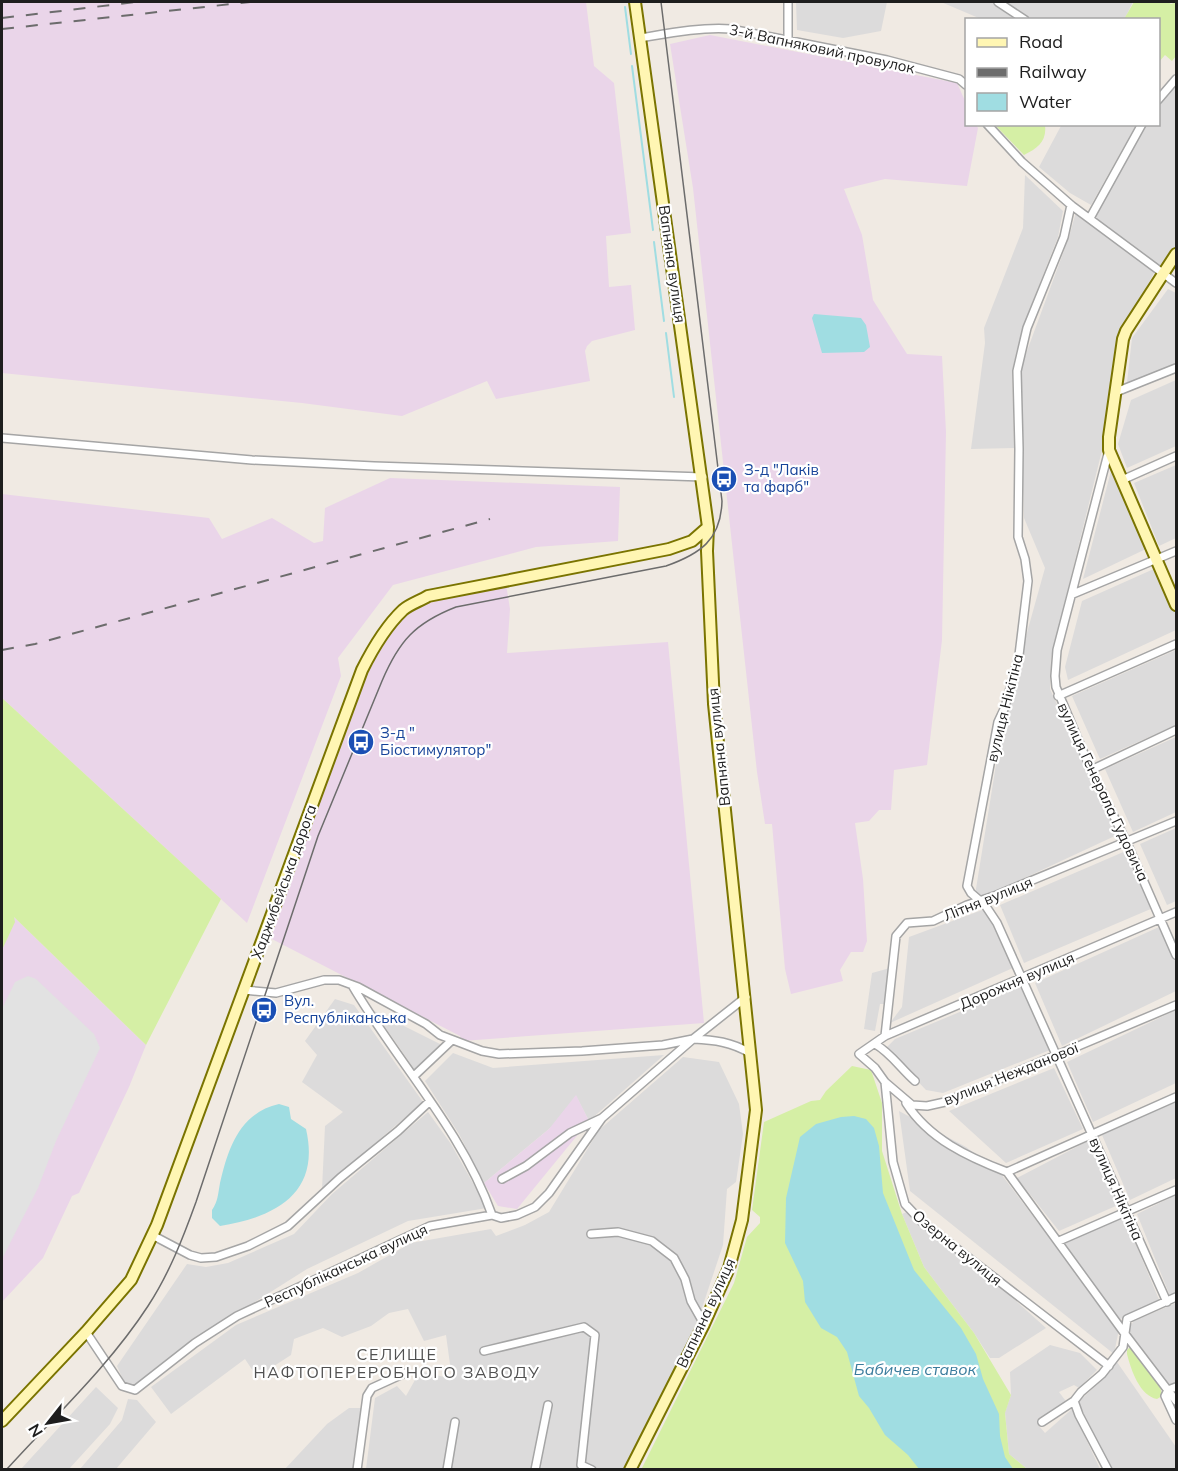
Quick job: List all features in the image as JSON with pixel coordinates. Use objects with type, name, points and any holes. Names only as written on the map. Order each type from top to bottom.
[{"type":"street","name":"Вапняна вулиця","points":[[630,1470],[704,1324],[729,1268],[742,1220],[756,1110],[714,704],[708,527],[703,477],[635,2]]},
{"type":"street","points":[[788,2],[788,41]]},
{"type":"street","points":[[998,2],[1021,18]]},
{"type":"street","name":"3-й Вапняковий провулок","points":[[640,38],[715,28],[731,29],[887,60],[959,79],[965,84]]},
{"type":"street","points":[[1160,98],[1176,79]]},
{"type":"street","points":[[989,126],[1022,162],[1071,205],[1176,283]]},
{"type":"street","points":[[1090,218],[1141,126]]},
{"type":"street","name":"вулиця Нікітіна","points":[[1071,205],[1064,237],[1028,328],[1017,371],[1018,537],[1025,559],[1028,580],[1019,655],[1005,707],[998,722],[968,890],[997,923],[1167,1302]]},
{"type":"street","points":[[1176,254],[1123,339],[1108,437],[1109,450],[1176,605]]},
{"type":"street","points":[[1116,392],[1176,368]]},
{"type":"street","points":[[2,438],[252,460],[703,477]]},
{"type":"street","name":"вулиця Генерала Гудовича","points":[[1109,450],[1055,662],[1055,676],[1058,696],[1127,843],[1176,955]]},
{"type":"street","points":[[1122,480],[1176,456]]},
{"type":"street","name":"Хаджибейська дорога","points":[[2,1421],[86,1332],[131,1280],[153,1235],[362,670],[374,645],[404,609],[428,596],[669,549],[692,541],[708,527]]},
{"type":"street","points":[[1073,594],[1176,551]]},
{"type":"street","points":[[1058,696],[1176,644]]},
{"type":"street","points":[[1091,770],[1176,730]]},
{"type":"street","name":"Літня вулиця","points":[[885,1036],[896,936],[907,923],[933,921],[967,905],[1127,843],[1176,821]]},
{"type":"street","name":"Дорожня вулиця","points":[[860,1054],[885,1036],[1176,912]]},
{"type":"street","points":[[244,990],[276,993],[332,979],[352,985],[452,1040],[482,1051],[499,1054],[663,1045],[693,1039],[717,1040],[736,1045],[750,1053]]},
{"type":"street","points":[[352,985],[430,1101],[472,1170],[492,1215]]},
{"type":"street","name":"Республіканська вулиця","points":[[86,1332],[122,1386],[135,1390],[195,1343],[237,1316],[430,1226],[492,1215],[501,1218],[517,1215],[535,1207],[549,1193],[602,1118],[693,1039],[746,997]]},
{"type":"street","name":"вулиця Нежданової","points":[[860,1054],[875,1068],[885,1082],[912,1105],[927,1106],[945,1102],[1056,1057],[1176,1005]]},
{"type":"street","points":[[414,1076],[452,1040]]},
{"type":"street","points":[[875,1044],[885,1050],[915,1081]]},
{"type":"street","name":"Озерна вулиця","points":[[885,1082],[892,1162],[905,1204],[921,1221],[1109,1366]]},
{"type":"street","points":[[1007,1172],[1176,1097]]},
{"type":"street","points":[[903,1098],[921,1123],[943,1142],[977,1161],[1007,1172],[1176,1401]]},
{"type":"street","points":[[153,1235],[190,1255],[201,1258],[216,1257],[248,1246],[288,1226],[430,1101]]},
{"type":"street","points":[[502,1179],[526,1166],[570,1133],[602,1118]]},
{"type":"street","points":[[1059,1241],[1176,1190]]},
{"type":"street","points":[[591,1234],[618,1233],[652,1241],[669,1253],[685,1279],[691,1301],[704,1324]]},
{"type":"street","points":[[1042,1422],[1074,1401],[1109,1366],[1123,1347],[1127,1319],[1176,1298]]},
{"type":"street","points":[[484,1351],[584,1326],[594,1335],[581,1465],[592,1470]]},
{"type":"street","points":[[357,1470],[367,1396],[372,1388],[405,1373]]},
{"type":"street","points":[[1168,1390],[1176,1387]]},
{"type":"street","points":[[1168,1390],[1166,1400],[1176,1420]]},
{"type":"street","points":[[1074,1401],[1108,1470]]},
{"type":"street","points":[[535,1470],[548,1405]]},
{"type":"street","points":[[447,1470],[455,1422]]},
{"type":"shaded area","points":[[2,2],[586,2],[594,66],[614,83],[631,233],[606,236],[609,287],[631,285],[635,330],[592,341],[587,346],[585,351],[590,381],[496,399],[487,381],[402,416],[302,403],[2,373]]},
{"type":"shaded area","points":[[796,2],[887,2],[881,31],[843,38],[797,30]]},
{"type":"shaded area","points":[[941,2],[997,2],[1021,18],[979,18]]},
{"type":"shaded area","points":[[999,2],[1133,2],[1125,18],[1023,18]]},
{"type":"shaded area","points":[[710,35],[957,83],[965,101],[965,126],[978,128],[967,186],[885,179],[844,189],[862,235],[873,300],[907,354],[942,356],[946,432],[942,640],[927,765],[894,770],[891,810],[879,810],[869,821],[855,823],[863,879],[867,941],[863,952],[851,952],[840,970],[843,981],[791,994],[785,969],[772,824],[765,824],[757,772],[693,188],[670,44]]},
{"type":"shaded area","points":[[1176,81],[1176,248],[1161,270],[1092,218],[1142,126],[1160,126],[1160,101]]},
{"type":"shaded area","points":[[1061,126],[1135,126],[1091,205],[1070,193],[1039,167]]},
{"type":"shaded area","points":[[1025,175],[1063,211],[1058,237],[1023,326],[1012,371],[1014,448],[971,449],[985,343],[984,328],[1023,228]]},
{"type":"shaded area","points":[[1076,212],[1155,271],[1119,339],[1105,438],[1051,658],[1050,689],[1117,835],[986,896],[975,895],[1004,715],[1045,568],[1024,518],[1020,370]]},
{"type":"shaded area","points":[[1168,289],[1176,293],[1176,370],[1126,391],[1132,338]]},
{"type":"shaded area","points":[[1176,380],[1176,446],[1127,468],[1118,444],[1131,400]]},
{"type":"shaded area","points":[[1176,465],[1176,538],[1159,546],[1134,483]]},
{"type":"shaded area","points":[[1112,467],[1148,548],[1083,579]]},
{"type":"shaded area","points":[[390,478],[620,487],[618,541],[536,547],[393,585],[338,658],[341,676],[247,923],[2,698],[2,494],[209,518],[222,539],[272,518],[314,543],[323,541],[325,508]]},
{"type":"shaded area","points":[[1156,568],[1176,614],[1176,630],[1068,680],[1065,667],[1082,601]]},
{"type":"shaded area","points":[[506,584],[510,609],[507,653],[668,642],[704,1023],[462,1041],[460,1036],[266,936],[376,646],[410,611],[431,601]]},
{"type":"shaded area","points":[[1176,650],[1176,725],[1100,759],[1072,696]]},
{"type":"shaded area","points":[[1176,737],[1176,812],[1133,832],[1105,769]]},
{"type":"shaded area","points":[[1176,828],[1176,901],[1167,905],[1140,844]]},
{"type":"shaded area","points":[[1128,850],[1153,908],[1024,963],[1000,905]]},
{"type":"shaded area","points":[[985,909],[1015,967],[890,1023],[902,1007],[909,937]]},
{"type":"shaded area","points":[[13,916],[146,1045],[129,1087],[79,1193],[72,1196],[43,1258],[2,1302],[2,941]]},
{"type":"shaded area","points":[[1159,927],[1176,963],[1176,991],[1062,1046],[1035,983]]},
{"type":"shaded area","points":[[890,968],[886,1004],[880,1004],[875,1031],[864,1029],[872,973]]},
{"type":"shaded area","points":[[28,976],[36,979],[94,1034],[100,1048],[56,1141],[38,1188],[2,1259],[2,1009],[15,982]]},
{"type":"shaded area","points":[[1022,986],[1050,1050],[943,1093],[926,1090],[886,1048],[895,1039]]},
{"type":"shaded area","points":[[335,999],[354,1005],[423,1102],[322,1189],[325,1126],[343,1112],[302,1082],[317,1055],[305,1041]]},
{"type":"shaded area","points":[[1176,1010],[1176,1083],[1093,1122],[1067,1062]]},
{"type":"shaded area","points":[[374,1011],[446,1047],[417,1073]]},
{"type":"shaded area","points":[[453,1053],[493,1068],[664,1055],[589,1121],[576,1096],[555,1124],[484,1183],[459,1134],[425,1081]]},
{"type":"shaded area","points":[[683,1057],[719,1062],[739,1104],[743,1134],[736,1182],[727,1189],[723,1245],[697,1323],[624,1469],[366,1469],[375,1398],[397,1386],[406,1396],[420,1371],[452,1379],[446,1335],[424,1341],[408,1309],[389,1313],[371,1326],[342,1337],[323,1328],[294,1339],[291,1355],[257,1377],[245,1359],[171,1414],[151,1387],[236,1325],[358,1273],[411,1243],[491,1229],[496,1236],[525,1225],[549,1212],[599,1130]]},
{"type":"shaded area","points":[[1054,1068],[1083,1129],[1006,1163],[949,1111]]},
{"type":"shaded area","points":[[576,1095],[589,1121],[517,1209],[498,1206],[484,1183],[549,1129]]},
{"type":"shaded area","points":[[1176,1101],[1176,1178],[1130,1200],[1102,1135]]},
{"type":"shaded area","points":[[899,1111],[966,1147],[1001,1174],[1119,1329],[1114,1354],[910,1191]]},
{"type":"shaded area","points":[[428,1112],[451,1144],[487,1208],[408,1221],[307,1269],[193,1341],[135,1387],[124,1382],[117,1366],[187,1264],[206,1267],[228,1263],[294,1234],[332,1194]]},
{"type":"shaded area","points":[[1088,1141],[1118,1205],[1059,1231],[1017,1178]]},
{"type":"shaded area","points":[[1176,1195],[1176,1294],[1170,1296],[1137,1214]]},
{"type":"shaded area","points":[[914,1209],[1046,1328],[999,1358],[990,1358],[924,1267],[902,1214]]},
{"type":"shaded area","points":[[1124,1216],[1160,1302],[1118,1320],[1064,1242]]},
{"type":"shaded area","points":[[1176,1303],[1176,1382],[1168,1385],[1127,1330],[1134,1321]]},
{"type":"shaded area","points":[[1050,1345],[1080,1353],[1097,1370],[1079,1388],[1074,1385],[1059,1392],[1068,1404],[1039,1426],[1045,1433],[1072,1409],[1100,1469],[1027,1469],[1009,1454],[1005,1412],[1011,1395],[1010,1372]]},
{"type":"shaded area","points":[[1117,1362],[1176,1447],[1176,1469],[1111,1469],[1078,1402]]},
{"type":"shaded area","points":[[96,1387],[118,1408],[110,1424],[69,1469],[21,1469]]},
{"type":"shaded area","points":[[128,1399],[137,1400],[156,1422],[116,1469],[80,1469],[122,1420]]},
{"type":"shaded area","points":[[349,1408],[363,1408],[355,1469],[284,1470],[327,1424]]},
{"type":"green space","points":[[1134,2],[1168,2],[1171,4],[1176,2],[1176,56],[1172,61],[1165,55],[1160,61],[1160,18],[1125,18]]},
{"type":"green space","points":[[996,126],[1045,126],[1043,140],[1024,155]]},
{"type":"green space","points":[[2,698],[221,899],[146,1045],[14,917],[15,922],[2,950]]},
{"type":"green space","points":[[852,1066],[871,1070],[882,1103],[882,1151],[902,1214],[924,1267],[974,1333],[1011,1395],[1005,1413],[1009,1454],[1027,1469],[641,1470],[734,1283],[747,1237],[760,1223],[760,1217],[752,1210],[764,1122],[811,1101],[820,1100]]},
{"type":"green space","points":[[1130,1347],[1145,1363],[1159,1384],[1162,1396],[1157,1399],[1146,1393],[1137,1381],[1127,1354]]},
{"type":"water","points":[[814,314],[861,318],[866,325],[870,347],[864,352],[822,353],[812,318]]},
{"type":"water","points":[[279,1104],[289,1107],[291,1119],[306,1129],[309,1151],[307,1170],[300,1186],[289,1198],[259,1216],[220,1226],[212,1218],[212,1210],[217,1200],[223,1170],[237,1134],[254,1115]]},
{"type":"water","name":"Бабичев ставок","points":[[854,1116],[866,1119],[874,1128],[879,1146],[883,1193],[914,1270],[961,1328],[976,1354],[983,1379],[999,1414],[1000,1436],[1005,1457],[1013,1469],[919,1469],[908,1455],[885,1435],[859,1396],[847,1352],[837,1337],[821,1328],[805,1302],[803,1281],[785,1243],[786,1198],[800,1137],[816,1124]]},
{"type":"waterway","points":[[625,7],[631,54]]},
{"type":"waterway","points":[[632,66],[653,230]]},
{"type":"waterway","points":[[654,242],[664,321]]},
{"type":"waterway","points":[[666,333],[674,397]]},
{"type":"tram line","points":[[6,1470],[116,1349],[156,1294],[169,1269],[196,1202],[318,836],[388,667],[402,644],[419,627],[456,607],[666,566],[689,556],[706,544],[718,526],[722,501],[661,2]]},
{"type":"railway","points":[[2,18],[136,2]]},
{"type":"railway","points":[[2,29],[250,2]]},
{"type":"railway","points":[[2,650],[35,644],[490,519]]},
{"type":"place","name":"З-д \"Лаків та фарб\"","points":[[724,479]]},
{"type":"place","name":"З-д \" Біостимулятор\"","points":[[361,742]]},
{"type":"place","name":"Вул. Республіканська","points":[[264,1010]]},
{"type":"district","name":"СЕЛИЩЕ НАФТОПЕРЕРОБНОГО ЗАВОДУ","points":[[397,1363]]}]
